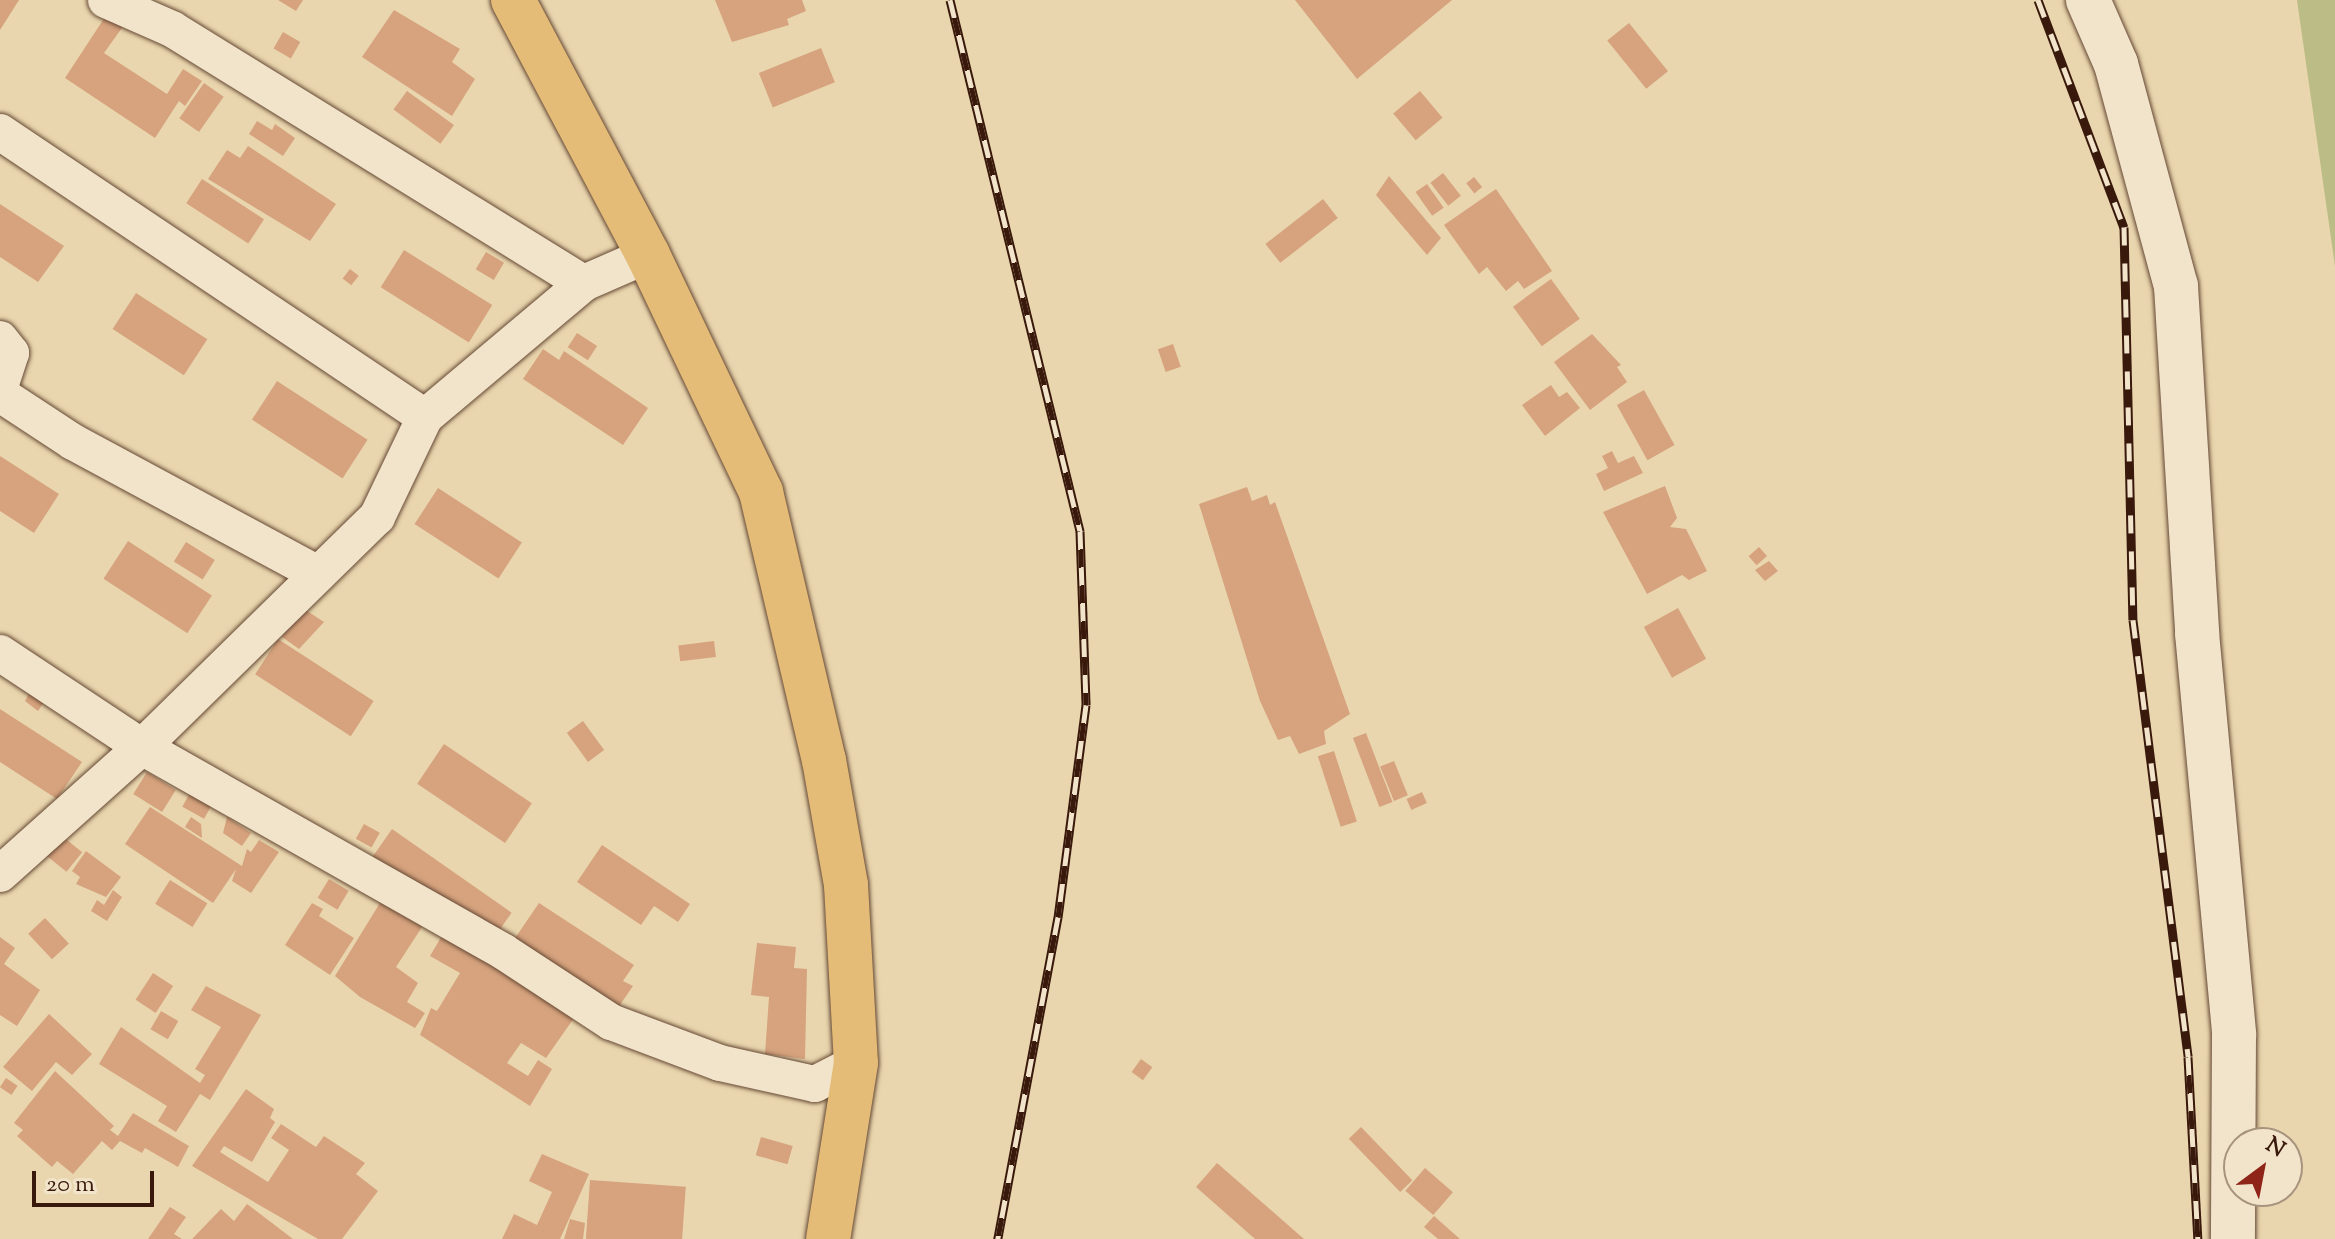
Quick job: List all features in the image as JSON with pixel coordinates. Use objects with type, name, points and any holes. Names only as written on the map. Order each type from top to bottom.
[{"type":"main road","points":[[513,0],[648,255],[761,492],[824,760],[846,885],[856,1063],[828,1239]]},
{"type":"street","points":[[106,0],[172,29],[584,283]]},
{"type":"street","points":[[2088,0],[2116,64],[2176,286],[2197,633],[2234,1035],[2233,1239]]},
{"type":"street","points":[[0,132],[425,417]]},
{"type":"street","points":[[0,874],[142,747],[377,517],[425,417],[584,283],[648,255]]},
{"type":"street","points":[[0,339],[11,353],[0,387]]},
{"type":"street","points":[[0,394],[73,442],[318,574]]},
{"type":"street","points":[[0,653],[142,747],[504,952],[611,1022],[720,1063],[815,1084],[856,1063]]},
{"type":"green space","points":[[2297,0],[2335,0],[2335,266]]},
{"type":"building","points":[[0,0],[19,0],[0,30]]},
{"type":"building","points":[[278,0],[303,0],[296,11]]},
{"type":"building","points":[[715,0],[802,0],[806,11],[787,19],[789,25],[732,42]]},
{"type":"building","points":[[1295,0],[1452,0],[1357,79]]},
{"type":"building","points":[[394,10],[460,49],[452,62],[475,79],[452,116],[362,57]]},
{"type":"building","points":[[107,14],[124,25],[104,53],[167,94],[183,69],[202,81],[185,106],[179,101],[155,138],[65,78]]},
{"type":"building","points":[[1629,23],[1668,71],[1646,89],[1607,41]]},
{"type":"building","points":[[283,32],[300,42],[291,58],[274,48]]},
{"type":"building","points":[[821,48],[835,82],[773,107],[759,73]]},
{"type":"building","points":[[204,83],[224,97],[199,132],[179,118]]},
{"type":"building","points":[[407,91],[454,125],[440,144],[393,110]]},
{"type":"building","points":[[1420,91],[1442,118],[1416,140],[1393,113]]},
{"type":"building","points":[[257,121],[272,130],[275,124],[295,138],[283,156],[249,134]]},
{"type":"building","points":[[248,146],[336,204],[310,241],[208,179],[227,150],[240,158]]},
{"type":"building","points":[[1443,173],[1461,196],[1448,206],[1430,183]]},
{"type":"building","points":[[1389,176],[1441,238],[1427,255],[1376,195]]},
{"type":"building","points":[[1474,177],[1482,187],[1474,193],[1466,183]]},
{"type":"building","points":[[202,179],[264,219],[248,244],[186,203]]},
{"type":"building","points":[[1427,184],[1444,208],[1432,216],[1416,192]]},
{"type":"building","points":[[1496,189],[1552,271],[1524,289],[1518,281],[1506,291],[1487,267],[1479,274],[1444,225]]},
{"type":"building","points":[[1323,199],[1338,218],[1280,263],[1265,244]]},
{"type":"building","points":[[0,204],[64,246],[38,282],[0,257]]},
{"type":"building","points":[[404,250],[492,305],[469,342],[381,287]]},
{"type":"building","points":[[486,252],[504,263],[494,280],[476,269]]},
{"type":"building","points":[[350,269],[359,276],[351,285],[343,278]]},
{"type":"building","points":[[1551,279],[1580,319],[1542,346],[1513,307]]},
{"type":"building","points":[[136,293],[207,339],[184,375],[113,329]]},
{"type":"building","points":[[577,333],[597,346],[588,360],[568,347]]},
{"type":"building","points":[[1592,334],[1621,365],[1617,367],[1627,382],[1590,410],[1554,362]]},
{"type":"building","points":[[1173,344],[1181,367],[1166,372],[1158,349]]},
{"type":"building","points":[[543,349],[559,360],[564,351],[648,408],[623,445],[523,379]]},
{"type":"building","points":[[277,381],[368,440],[343,478],[252,420]]},
{"type":"building","points":[[1551,385],[1559,397],[1567,392],[1580,408],[1545,436],[1522,405]]},
{"type":"building","points":[[1644,390],[1675,445],[1647,460],[1617,405]]},
{"type":"building","points":[[1612,451],[1618,463],[1634,456],[1643,473],[1604,491],[1596,474],[1608,468],[1602,456]]},
{"type":"building","points":[[0,456],[59,494],[34,533],[0,511]]},
{"type":"building","points":[[1665,486],[1677,518],[1670,527],[1686,529],[1707,571],[1689,580],[1682,575],[1647,594],[1603,512]]},
{"type":"building","points":[[1247,487],[1252,501],[1267,495],[1270,505],[1275,502],[1350,714],[1324,731],[1326,744],[1299,754],[1290,736],[1278,740],[1260,701],[1199,504]]},
{"type":"building","points":[[438,488],[522,542],[498,579],[415,524]]},
{"type":"building","points":[[128,541],[212,595],[187,633],[103,579]]},
{"type":"building","points":[[186,542],[215,560],[203,580],[174,562]]},
{"type":"building","points":[[1759,547],[1767,556],[1757,565],[1749,556]]},
{"type":"building","points":[[1769,561],[1778,571],[1765,581],[1755,570]]},
{"type":"building","points":[[301,607],[324,622],[299,649],[282,637]]},
{"type":"building","points":[[1678,608],[1706,659],[1672,678],[1644,627]]},
{"type":"building","points":[[278,639],[374,701],[351,736],[255,674]]},
{"type":"building","points":[[714,641],[716,657],[680,661],[678,645]]},
{"type":"building","points":[[29,693],[44,702],[38,711],[25,701]]},
{"type":"building","points":[[0,709],[82,762],[57,799],[0,762]]},
{"type":"building","points":[[583,721],[604,750],[588,762],[567,733]]},
{"type":"building","points":[[1366,733],[1393,802],[1379,807],[1353,738]]},
{"type":"building","points":[[444,744],[532,803],[505,843],[417,784]]},
{"type":"building","points":[[1334,751],[1357,821],[1341,827],[1318,756]]},
{"type":"building","points":[[1394,761],[1408,795],[1394,801],[1380,767]]},
{"type":"building","points":[[147,772],[176,790],[162,812],[133,794]]},
{"type":"building","points":[[191,791],[213,803],[204,819],[182,807]]},
{"type":"building","points":[[1422,792],[1427,803],[1411,810],[1406,799]]},
{"type":"building","points":[[150,807],[242,866],[247,849],[251,852],[259,840],[279,852],[251,893],[232,881],[236,869],[213,903],[125,844]]},
{"type":"building","points":[[191,817],[201,824],[202,838],[185,827]]},
{"type":"building","points":[[227,817],[251,833],[242,846],[223,833]]},
{"type":"building","points":[[364,824],[380,833],[372,848],[356,839]]},
{"type":"building","points":[[392,829],[512,913],[489,945],[370,861]]},
{"type":"building","points":[[62,836],[82,852],[66,872],[46,855]]},
{"type":"building","points":[[602,845],[690,904],[678,922],[654,906],[641,925],[577,882]]},
{"type":"building","points":[[86,851],[121,877],[106,897],[76,884],[80,877],[72,871]]},
{"type":"building","points":[[329,879],[349,891],[337,910],[318,898]]},
{"type":"building","points":[[170,880],[207,903],[192,927],[155,904]]},
{"type":"building","points":[[113,890],[122,897],[107,921],[91,911],[97,900],[104,905]]},
{"type":"building","points":[[383,898],[424,924],[396,967],[418,983],[407,1002],[425,1013],[415,1028],[360,997],[335,976]]},
{"type":"building","points":[[312,903],[323,909],[319,916],[354,938],[330,975],[285,945]]},
{"type":"building","points":[[539,903],[634,965],[623,981],[633,986],[611,1018],[507,950]]},
{"type":"building","points":[[45,918],[69,944],[52,959],[28,934]]},
{"type":"building","points":[[443,934],[574,1018],[546,1058],[521,1043],[507,1063],[528,1076],[538,1060],[552,1069],[530,1106],[420,1035],[431,1008],[437,1011],[460,973],[430,956]]},
{"type":"building","points":[[0,937],[15,948],[4,964],[40,990],[17,1026],[0,1015]]},
{"type":"building","points":[[757,943],[796,947],[794,968],[807,969],[805,1059],[765,1054],[769,997],[751,995]]},
{"type":"building","points":[[153,973],[173,986],[156,1013],[136,1000]]},
{"type":"building","points":[[206,986],[261,1015],[210,1100],[200,1094],[176,1132],[158,1121],[167,1106],[99,1064],[121,1027],[200,1083],[205,1075],[195,1069],[221,1027],[191,1010]]},
{"type":"building","points":[[161,1011],[178,1021],[168,1039],[151,1029]]},
{"type":"building","points":[[49,1014],[92,1054],[72,1075],[56,1062],[32,1091],[3,1067]]},
{"type":"building","points":[[1141,1059],[1152,1067],[1143,1080],[1132,1072]]},
{"type":"building","points":[[55,1071],[114,1126],[110,1130],[118,1136],[133,1113],[189,1146],[178,1167],[145,1148],[142,1153],[120,1141],[112,1150],[102,1141],[73,1174],[57,1161],[52,1167],[17,1136],[23,1130],[14,1123]]},
{"type":"building","points":[[6,1078],[18,1086],[11,1095],[0,1087]]},
{"type":"building","points":[[246,1089],[274,1109],[270,1118],[275,1122],[252,1162],[224,1146],[220,1152],[268,1182],[289,1150],[271,1138],[281,1124],[316,1147],[324,1136],[365,1163],[356,1174],[378,1191],[342,1239],[318,1239],[192,1166]]},
{"type":"building","points":[[1361,1127],[1412,1180],[1400,1192],[1349,1139]]},
{"type":"building","points":[[761,1137],[793,1146],[787,1164],[756,1155]]},
{"type":"building","points":[[542,1154],[589,1174],[560,1239],[502,1239],[514,1214],[537,1225],[552,1192],[529,1181]]},
{"type":"building","points":[[1217,1163],[1304,1239],[1255,1239],[1196,1187]]},
{"type":"building","points":[[1425,1168],[1453,1192],[1433,1215],[1405,1191]]},
{"type":"building","points":[[590,1180],[686,1187],[682,1239],[586,1239]]},
{"type":"building","points":[[247,1204],[293,1239],[192,1239],[221,1209],[234,1221]]},
{"type":"building","points":[[170,1207],[186,1217],[174,1234],[182,1239],[148,1239]]},
{"type":"building","points":[[1434,1216],[1460,1239],[1438,1239],[1424,1227]]},
{"type":"building","points":[[570,1219],[585,1223],[583,1239],[564,1239]]},
{"type":"railway","points":[[950,0],[1080,531],[1086,705],[1058,917],[998,1239]]},
{"type":"railway","points":[[2038,0],[2124,227],[2133,620],[2188,1057],[2198,1239]]}]
